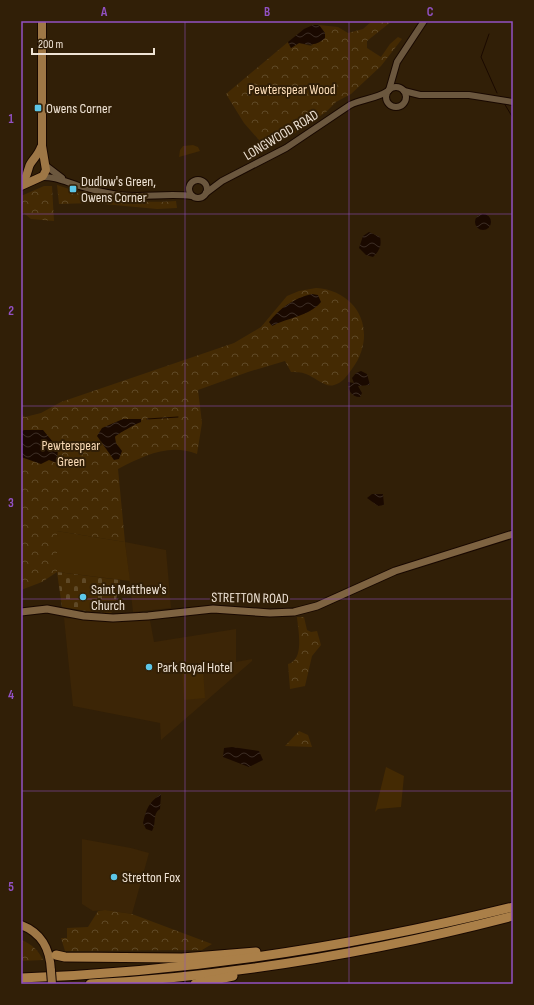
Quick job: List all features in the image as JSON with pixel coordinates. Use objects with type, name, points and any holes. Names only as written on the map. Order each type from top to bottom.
[{"type":"highway","points":[[21,185],[40,178],[45,172],[42,146],[42,21]]},
{"type":"highway","points":[[21,185],[26,178],[30,164],[34,161],[42,146]]},
{"type":"highway","points":[[34,161],[39,161],[45,165]]},
{"type":"highway","points":[[29,170],[32,176],[40,178]]},
{"type":"highway","points":[[21,978],[164,969],[249,959],[328,947],[412,931],[513,907]]},
{"type":"highway","points":[[90,984],[192,976],[300,961],[416,939],[513,916]]},
{"type":"highway","points":[[21,925],[33,931],[56,955],[65,957],[176,959],[294,947],[328,947]]},
{"type":"highway","points":[[47,947],[51,959],[52,984]]},
{"type":"highway","points":[[195,984],[276,968],[300,961]]},
{"type":"main road","name":"STRETTON ROAD","points":[[21,612],[47,609],[84,616],[113,618],[213,609],[270,613],[294,612],[317,606],[395,571],[513,534]]},
{"type":"street","points":[[388,103],[386,97],[400,56],[424,21]]},
{"type":"street","points":[[394,73],[403,90],[405,99],[403,103]]},
{"type":"street","points":[[389,91],[397,87],[420,96],[469,95],[513,102]]},
{"type":"street","name":"LONGWOOD ROAD","points":[[206,193],[222,181],[286,148],[357,101],[372,98],[389,91]]},
{"type":"street","points":[[372,98],[388,103],[394,107],[420,96]]},
{"type":"street","points":[[45,165],[65,180]]},
{"type":"street","points":[[40,178],[65,180],[96,191],[117,195],[144,196],[171,194],[200,198],[206,193],[206,186],[202,181],[196,180],[182,190],[171,194]]},
{"type":"street","name":"LONGWOOD ROAD","points":[[202,181],[222,181]]},
{"type":"street","points":[[190,184],[189,192],[192,196]]},
{"type":"shaded area","points":[[125,542],[166,550],[171,608],[133,612]]},
{"type":"shaded area","points":[[64,618],[150,620],[154,642],[236,629],[236,662],[252,659],[252,661],[161,740],[160,723],[73,706]]},
{"type":"shaded area","points":[[82,839],[131,848],[149,853],[132,914],[105,910],[93,911],[82,904]]},
{"type":"green space","name":"Pewterspear Wood","points":[[372,21],[392,21],[367,41],[367,48],[381,57],[390,44],[398,37],[402,39],[381,66],[351,94],[336,102],[326,112],[288,138],[266,148],[244,123],[226,94],[288,42],[291,48],[299,43],[311,46],[325,33],[319,25],[338,27],[348,33],[363,29]]},
{"type":"green space","points":[[193,145],[198,147],[200,151],[179,157],[180,150],[183,146]]},
{"type":"green space","points":[[57,185],[87,194],[115,199],[145,202],[176,201],[177,208],[157,209],[93,203],[59,204]]},
{"type":"green space","points":[[44,186],[52,186],[54,221],[31,219],[21,211],[21,196]]},
{"type":"green space","name":"Pewterspear Green","points":[[316,288],[331,291],[344,297],[354,306],[360,316],[364,329],[364,342],[360,356],[344,379],[337,384],[331,386],[327,385],[309,375],[300,372],[291,372],[285,361],[248,372],[198,390],[202,423],[197,454],[186,451],[166,450],[156,452],[118,469],[125,542],[57,531],[57,572],[42,582],[21,590],[21,414],[25,417],[41,413],[61,402],[234,343],[261,327],[287,296],[299,291]]},
{"type":"green space","points":[[57,531],[125,542],[130,581],[57,572]]},
{"type":"green space","points":[[57,572],[120,580],[114,610],[111,613],[62,607]]},
{"type":"green space","points":[[297,617],[304,617],[307,630],[311,632],[317,631],[321,645],[312,656],[305,686],[290,689],[288,664],[297,657],[299,651]]},
{"type":"green space","points":[[203,670],[205,698],[184,700],[182,672]]},
{"type":"green space","points":[[299,731],[308,735],[312,747],[285,746]]},
{"type":"green space","points":[[386,767],[404,776],[401,807],[378,809],[375,812]]},
{"type":"green space","points":[[105,910],[132,914],[212,944],[202,950],[65,951],[61,938],[67,938],[67,928],[88,927],[98,911]]},
{"type":"green space","points":[[21,940],[34,948],[43,960],[21,961]]},
{"type":"water","points":[[313,25],[319,25],[325,33],[325,38],[316,44],[299,43],[291,48],[288,42],[304,29]]},
{"type":"water","points":[[483,214],[489,216],[491,222],[489,228],[483,230],[477,228],[475,222],[477,216]]},
{"type":"water","points":[[369,232],[380,237],[381,240],[380,248],[373,257],[366,255],[359,248],[363,236]]},
{"type":"water","points":[[312,294],[318,295],[321,302],[310,311],[272,326],[269,322],[288,304],[299,298]]},
{"type":"water","points":[[361,371],[367,374],[370,385],[358,386],[362,393],[360,397],[357,397],[352,394],[348,382],[354,383],[352,378],[356,373]]},
{"type":"water","points":[[123,419],[141,419],[141,422],[115,437],[116,443],[122,451],[119,459],[114,460],[97,436],[102,428]]},
{"type":"water","points":[[24,430],[43,430],[58,448],[57,463],[49,460],[41,464],[21,457],[21,432]]},
{"type":"water","points":[[372,494],[383,494],[384,505],[378,506],[367,498]]},
{"type":"water","points":[[232,747],[259,751],[263,760],[249,767],[223,757],[224,748]]},
{"type":"water","points":[[161,794],[160,809],[156,813],[152,831],[146,829],[143,823],[145,814],[151,803]]},
{"type":"waterway","points":[[489,34],[481,57],[497,93]]},
{"type":"waterway","points":[[504,103],[513,118]]},
{"type":"waterway","points":[[147,419],[178,417]]},
{"type":"place","name":"Owens Corner","points":[[38,108]]},
{"type":"place","name":"Dudlow's Green, Owens Corner","points":[[73,189]]},
{"type":"place","name":"Saint Matthew's Church","points":[[83,597]]},
{"type":"place","name":"Park Royal Hotel","points":[[149,667]]},
{"type":"place","name":"Stretton Fox","points":[[114,877]]}]
